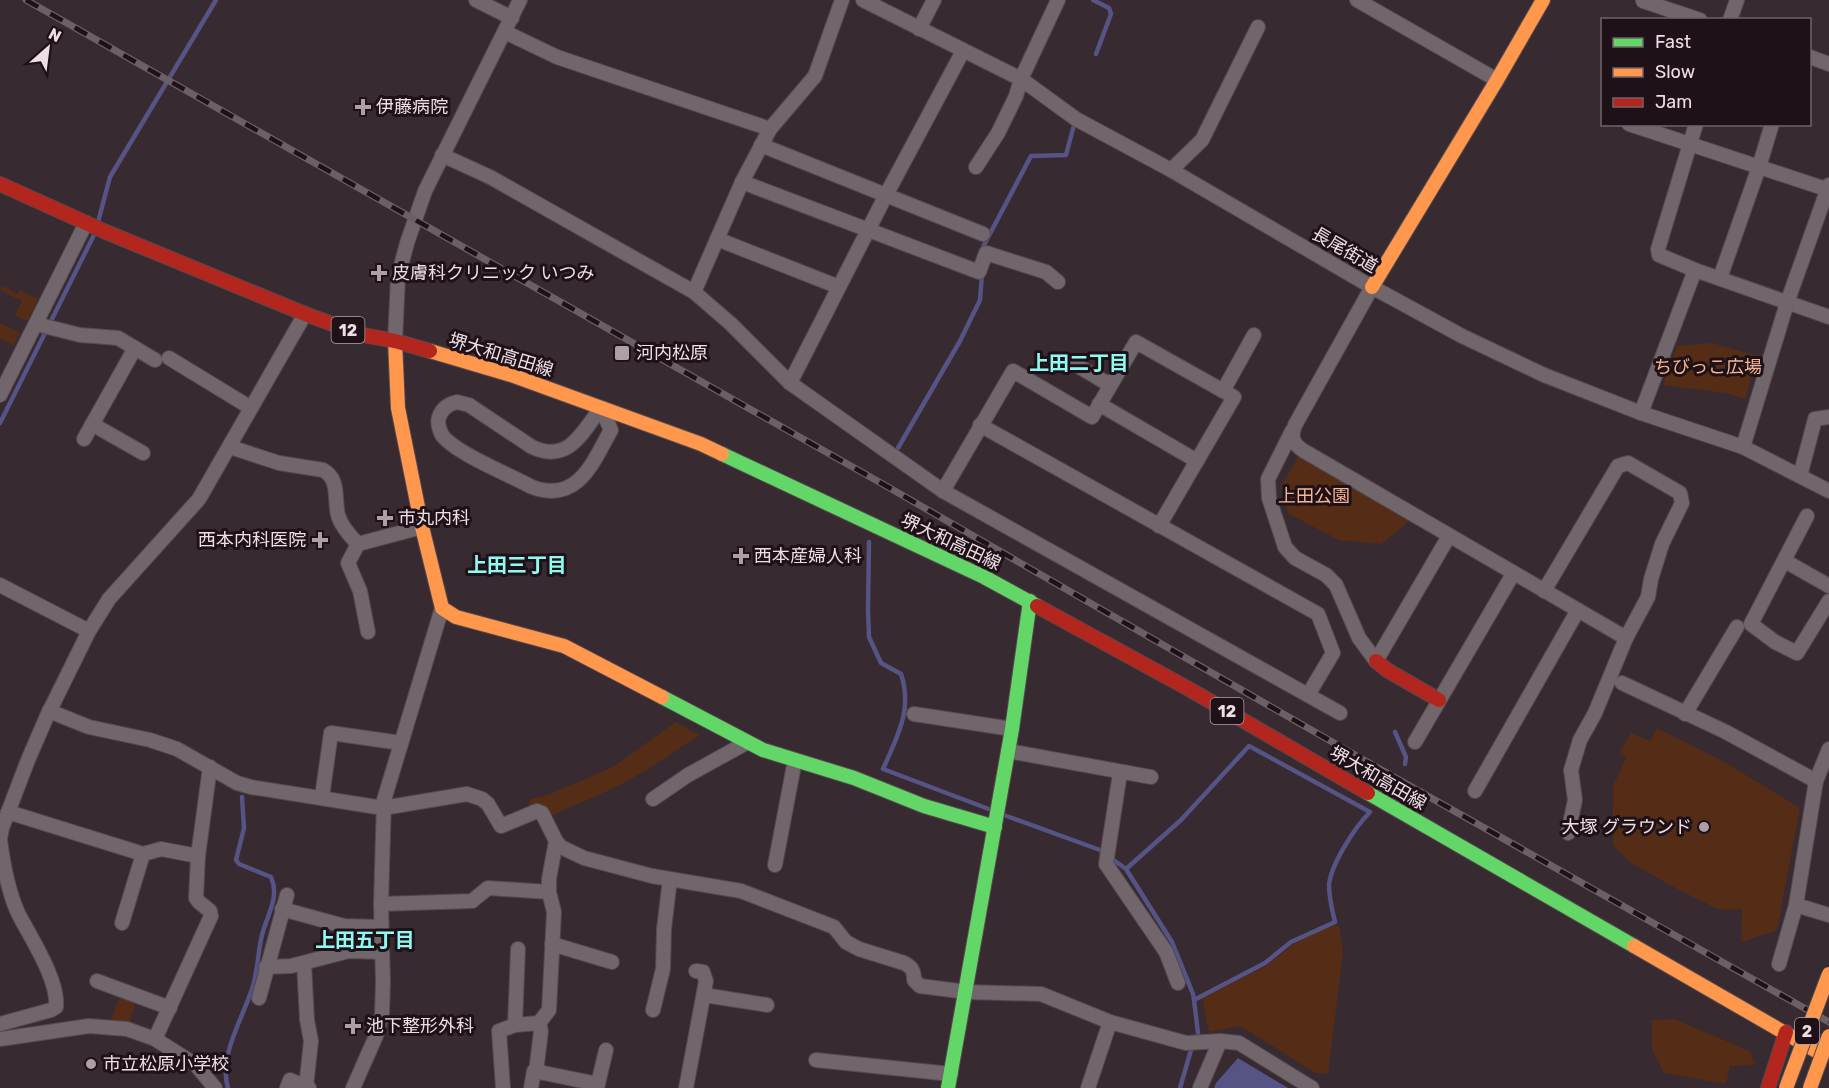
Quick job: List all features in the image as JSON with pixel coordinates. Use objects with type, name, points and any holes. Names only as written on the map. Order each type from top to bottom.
[{"type":"main road","points":[[1372,287],[1543,0]]},
{"type":"main road","name":"堺大和高田線","points":[[0,184],[86,223],[305,314],[363,335],[395,341],[511,375],[701,444],[984,577],[1189,689],[1786,1032],[1829,1059]]},
{"type":"main road","points":[[395,341],[398,408],[422,527],[442,608],[456,617],[564,646],[746,743],[854,778],[924,806],[996,825]]},
{"type":"main road","points":[[948,1088],[1000,802],[1030,601]]},
{"type":"main road","points":[[1376,661],[1387,670],[1439,700]]},
{"type":"main road","name":"2","points":[[1786,1088],[1829,974]]},
{"type":"main road","points":[[1768,1088],[1786,1032]]},
{"type":"main road","points":[[1810,1088],[1829,1036]]},
{"type":"street","points":[[476,0],[512,18]]},
{"type":"street","points":[[395,341],[398,277],[425,191],[520,0]]},
{"type":"street","points":[[694,292],[742,182],[761,145],[770,129],[815,76],[842,0]]},
{"type":"street","name":"長尾街道","points":[[862,0],[1021,79],[1076,119],[1171,170],[1372,287],[1462,336],[1544,375],[1641,413],[1743,447],[1829,491]]},
{"type":"street","points":[[920,29],[934,0]]},
{"type":"street","points":[[976,167],[998,133],[1058,0]]},
{"type":"street","points":[[1357,0],[1497,80]]},
{"type":"street","points":[[1731,18],[1737,0]]},
{"type":"street","points":[[1643,1],[1694,18]]},
{"type":"street","points":[[1171,170],[1202,140],[1258,27]]},
{"type":"street","points":[[505,32],[557,57],[770,129]]},
{"type":"street","points":[[790,383],[963,51]]},
{"type":"street","points":[[1811,58],[1829,64]]},
{"type":"street","points":[[1635,126],[1828,188],[1787,303],[1743,447]]},
{"type":"street","points":[[1695,126],[1658,249],[1659,255],[1829,317]]},
{"type":"street","points":[[1720,278],[1771,126]]},
{"type":"street","points":[[761,145],[984,234]]},
{"type":"street","points":[[442,155],[490,177],[694,292],[731,324],[790,383],[943,491],[1340,713]]},
{"type":"street","points":[[742,182],[979,272],[986,253],[1046,272],[1058,282]]},
{"type":"street","points":[[0,395],[39,325],[86,223]]},
{"type":"street","points":[[717,238],[839,287]]},
{"type":"street","points":[[1641,413],[1695,270]]},
{"type":"street","points":[[1372,287],[1268,479],[1269,498],[1286,547],[1295,558],[1326,575],[1336,585],[1359,638],[1376,661],[1449,536]]},
{"type":"street","points":[[0,1024],[51,1010],[56,1007],[57,1002],[54,986],[18,911],[2,859],[1,834],[49,711],[89,631],[110,598],[199,499],[305,314]]},
{"type":"street","points":[[39,325],[80,335],[118,338],[162,359],[251,408]]},
{"type":"street","points":[[1223,391],[1254,335]]},
{"type":"street","points":[[943,491],[1013,370],[1092,417],[1136,342],[1234,397],[1159,526]]},
{"type":"street","points":[[84,439],[135,348]]},
{"type":"street","points":[[1073,363],[1110,385]]},
{"type":"street","points":[[456,402],[465,403],[532,447],[543,451],[559,451],[579,439],[601,408],[611,430],[588,471],[580,480],[568,488],[556,491],[532,487],[461,451],[441,434],[438,422],[440,414],[448,405],[456,402]]},
{"type":"street","points":[[1099,404],[1197,461]]},
{"type":"street","points":[[1800,476],[1815,419],[1829,417]]},
{"type":"street","points":[[92,424],[143,453]]},
{"type":"street","points":[[980,425],[1318,614],[1333,653],[1308,695]]},
{"type":"street","points":[[1292,431],[1292,440],[1298,447],[1626,638]]},
{"type":"street","points":[[230,447],[279,463],[323,470],[328,473],[335,482],[339,517],[348,533],[358,544]]},
{"type":"street","points":[[1544,591],[1618,466],[1628,463],[1680,493],[1682,503],[1662,544],[1648,597],[1626,638],[1595,713],[1580,740],[1571,770],[1575,800],[1568,833]]},
{"type":"street","points":[[1807,516],[1751,624],[1775,642],[1797,653],[1829,601]]},
{"type":"street","points":[[368,632],[360,591],[348,563],[358,544],[422,527]]},
{"type":"street","points":[[1785,561],[1829,586]]},
{"type":"street","points":[[1415,742],[1513,574]]},
{"type":"street","points":[[0,585],[89,631]]},
{"type":"street","points":[[353,1088],[376,1036],[382,1014],[383,808],[442,608]]},
{"type":"street","points":[[1475,791],[1578,610]]},
{"type":"street","points":[[1685,714],[1737,627]]},
{"type":"street","points":[[1622,683],[1726,732],[1816,781]]},
{"type":"street","points":[[49,711],[89,727],[177,748],[237,783],[251,787],[383,808],[467,794],[475,795],[488,804],[501,826],[537,811],[542,813],[561,847],[584,858],[652,876],[741,891],[757,896],[834,927],[846,942],[859,949],[910,966],[914,971],[914,980],[920,986],[967,992],[1041,994],[1110,1022],[1186,1043],[1220,1041],[1239,1043],[1312,1088]]},
{"type":"street","points":[[914,714],[1012,729]]},
{"type":"street","points":[[322,797],[331,733],[401,743]]},
{"type":"street","points":[[653,799],[688,775],[746,743]]},
{"type":"street","points":[[1779,964],[1796,906],[1816,781],[1829,749]]},
{"type":"street","points":[[1008,751],[1151,777]]},
{"type":"street","points":[[775,865],[795,760]]},
{"type":"street","points":[[155,1039],[212,916],[210,911],[196,898],[198,856],[210,767]]},
{"type":"street","points":[[1120,772],[1106,864],[1166,952],[1178,983]]},
{"type":"street","points":[[8,813],[143,854],[161,849],[198,856]]},
{"type":"street","points":[[503,1088],[499,1031],[515,1025],[539,1023],[549,1010],[554,912],[549,892],[549,879],[556,841]]},
{"type":"street","points":[[122,923],[143,854]]},
{"type":"street","points":[[653,1010],[663,969],[664,929],[670,879]]},
{"type":"street","points":[[381,904],[472,901],[488,888],[549,892]]},
{"type":"street","points":[[259,998],[284,902],[344,926],[381,927]]},
{"type":"street","points":[[1796,906],[1829,919]]},
{"type":"street","points":[[552,944],[612,962]]},
{"type":"street","points":[[515,1025],[518,949]]},
{"type":"street","points":[[266,967],[291,966],[349,951],[382,952]]},
{"type":"street","points":[[286,1088],[290,1080],[307,1087],[311,1041],[307,1020],[304,963]]},
{"type":"street","points":[[686,1088],[706,981],[703,972],[696,971]]},
{"type":"street","points":[[97,981],[170,1008]]},
{"type":"street","points":[[704,995],[767,1005]]},
{"type":"street","points":[[1088,1088],[1110,1022]]},
{"type":"street","points":[[531,1088],[534,1071],[536,1072],[541,1030],[539,1023]]},
{"type":"street","points":[[0,1040],[88,1026],[127,1029],[155,1039],[196,1065],[215,1088]]},
{"type":"street","points":[[1200,1088],[1220,1041]]},
{"type":"street","points":[[536,1072],[598,1086],[606,1050]]},
{"type":"street","points":[[816,1060],[951,1074]]},
{"type":"green space","points":[[2,286],[18,294],[20,290],[38,299],[27,321],[15,315],[22,301],[0,290]]},
{"type":"green space","points":[[0,323],[20,333],[13,345],[0,338]]},
{"type":"green space","name":"ちびっこ広場","points":[[1712,343],[1757,356],[1745,399],[1726,393],[1663,385],[1677,346]]},
{"type":"green space","name":"上田公園","points":[[1299,455],[1409,521],[1381,544],[1339,540],[1289,514],[1281,487]]},
{"type":"green space","points":[[676,722],[699,735],[650,768],[616,787],[548,817],[540,804],[529,809],[530,799],[548,795],[613,767]]},
{"type":"green space","name":"大塚 グラウンド","points":[[1657,728],[1721,760],[1800,808],[1777,930],[1741,942],[1742,909],[1716,908],[1683,892],[1631,863],[1613,845],[1613,786],[1626,758],[1619,753],[1631,733],[1650,741]]},
{"type":"green space","points":[[1332,925],[1339,926],[1343,953],[1328,1074],[1316,1073],[1240,1026],[1209,1032],[1202,998],[1266,966],[1293,944]]},
{"type":"green space","points":[[121,994],[136,1000],[129,1025],[111,1019]]},
{"type":"green space","points":[[1674,1019],[1750,1051],[1755,1065],[1730,1066],[1726,1084],[1664,1073],[1652,1049],[1652,1020]]},
{"type":"shaded area","points":[[1238,1058],[1288,1088],[1214,1088]]},
{"type":"waterway","points":[[98,222],[110,177],[216,0]]},
{"type":"waterway","points":[[1093,0],[1109,8],[1111,14],[1096,54]]},
{"type":"waterway","points":[[983,251],[983,247],[1031,156],[1066,155],[1074,125]]},
{"type":"waterway","points":[[0,423],[95,233]]},
{"type":"waterway","points":[[898,448],[960,341],[980,300],[982,274]]},
{"type":"waterway","points":[[869,542],[869,637],[881,663],[901,674],[905,700],[902,723],[883,769],[994,811]]},
{"type":"waterway","points":[[1395,732],[1406,757],[1405,764]]},
{"type":"waterway","points":[[1126,869],[1181,820],[1249,746],[1370,812],[1345,846],[1331,876],[1329,885],[1335,922],[1291,942],[1265,963],[1194,1000],[1198,1033]]},
{"type":"waterway","points":[[228,1088],[226,1063],[229,1050],[253,986],[262,935],[272,906],[274,892],[271,877],[239,864],[236,860],[244,828],[242,797]]},
{"type":"waterway","points":[[1001,814],[1100,850],[1126,869],[1172,942],[1194,1000]]},
{"type":"waterway","points":[[1180,1088],[1191,1050]]},
{"type":"railway","points":[[26,0],[1829,1022]]},
{"type":"traffic: fast","points":[[722,454],[984,577],[1037,606]]},
{"type":"traffic: fast","points":[[948,1088],[1012,729],[1030,601]]},
{"type":"traffic: fast","points":[[662,697],[763,750],[854,778],[924,806],[995,827]]},
{"type":"traffic: fast","points":[[1368,793],[1634,946]]},
{"type":"traffic: slow","points":[[1372,287],[1543,0]]},
{"type":"traffic: slow","points":[[395,341],[398,408],[422,527],[442,608],[456,617],[564,646],[662,697]]},
{"type":"traffic: slow","points":[[430,351],[511,375],[701,444],[722,454]]},
{"type":"traffic: slow","points":[[1634,946],[1818,1052]]},
{"type":"traffic: slow","points":[[1786,1088],[1829,974]]},
{"type":"traffic: slow","points":[[1810,1088],[1829,1036]]},
{"type":"traffic: jam","points":[[0,184],[106,232],[305,314],[363,335],[430,351]]},
{"type":"traffic: jam","points":[[1037,606],[1189,689],[1368,793]]},
{"type":"traffic: jam","points":[[1376,661],[1387,670],[1439,700]]},
{"type":"traffic: jam","points":[[1768,1088],[1786,1032]]},
{"type":"place","name":"伊藤病院","points":[[363,107]]},
{"type":"place","name":"皮膚科クリニック いつみ","points":[[379,273]]},
{"type":"place","name":"河内松原","points":[[622,353]]},
{"type":"place","name":"市丸内科","points":[[385,518]]},
{"type":"place","name":"西本内科医院","points":[[320,540]]},
{"type":"place","name":"西本産婦人科","points":[[741,556]]},
{"type":"place","name":"大塚 グラウンド","points":[[1704,827]]},
{"type":"place","name":"池下整形外科","points":[[353,1026]]},
{"type":"place","name":"市立松原小学校","points":[[91,1064]]},
{"type":"district","name":"上田二丁目","points":[[1079,363]]},
{"type":"district","name":"上田三丁目","points":[[517,565]]},
{"type":"district","name":"上田五丁目","points":[[365,940]]}]
